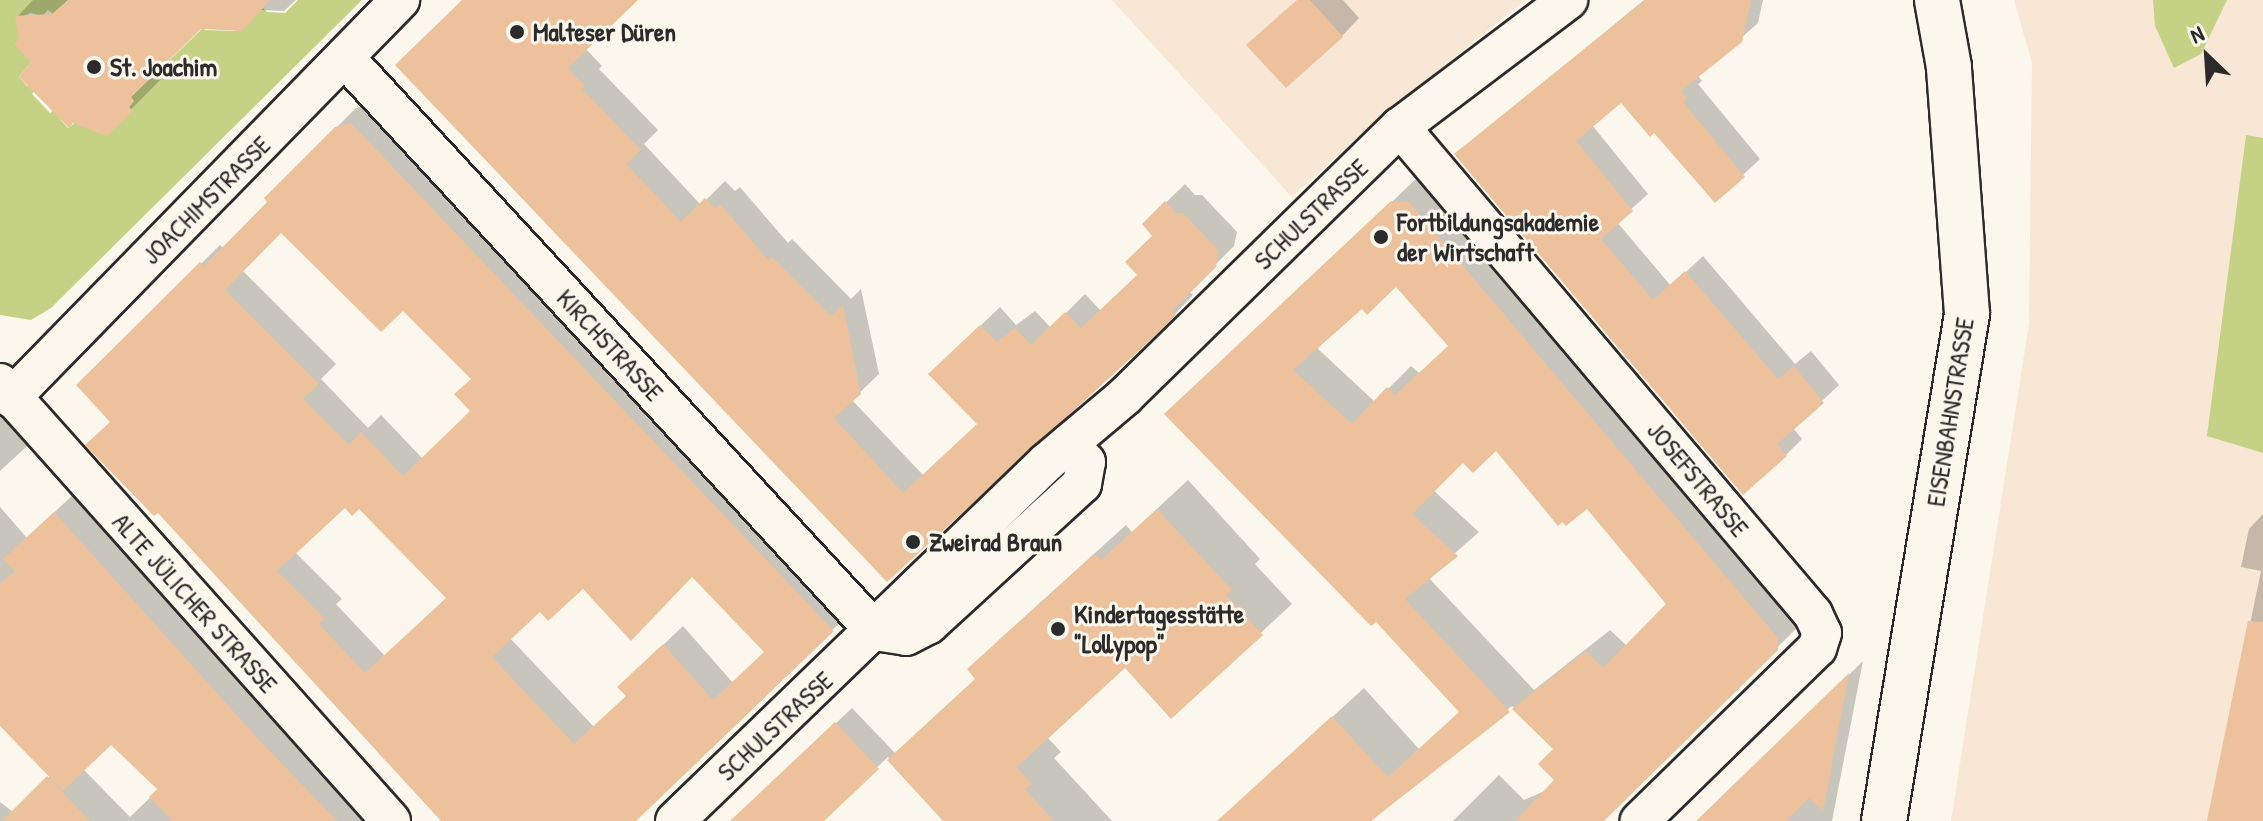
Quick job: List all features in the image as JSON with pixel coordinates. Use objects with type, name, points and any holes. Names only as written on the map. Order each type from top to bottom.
[{"type":"street","name":"JOACHIMSTRASSE","points":[[5,390],[345,58],[400,0]]},
{"type":"street","name":"SCHULSTRASSE","points":[[675,821],[875,631],[906,636],[928,625],[1031,527],[1082,484],[1086,462],[1068,444],[1125,396],[1400,127],[1568,0]]},
{"type":"street","name":"EISENBAHNSTRASSE","points":[[1884,821],[1967,314],[1949,67],[1937,0]]},
{"type":"street","name":"KIRCHSTRASSE","points":[[345,58],[875,631]]},
{"type":"street","name":"JOSEFSTRASSE","points":[[1400,127],[1813,614],[1822,633],[1817,648],[1640,821]]},
{"type":"street","name":"ALTE JÜLICHER STRASSE","points":[[5,390],[391,821]]},
{"type":"shaded area","points":[[1112,0],[1526,0],[1386,112],[1292,197]]},
{"type":"shaded area","points":[[2014,0],[2263,0],[2263,821],[1951,821],[2029,324],[2032,63]]},
{"type":"green space","points":[[0,0],[68,0],[53,14],[48,10],[42,16],[31,13],[21,17],[18,33],[31,62],[19,77],[27,86],[38,87],[32,94],[50,113],[57,108],[60,119],[68,128],[83,117],[100,133],[132,111],[129,107],[134,101],[131,97],[204,27],[205,30],[235,31],[263,8],[267,12],[285,13],[298,0],[362,0],[51,308],[31,320],[0,315]]},
{"type":"green space","points":[[2153,0],[2227,0],[2201,54],[2174,68],[2155,26]]},
{"type":"green space","points":[[2246,135],[2263,138],[2263,453],[2207,436]]},
{"type":"building","name":"St. Joachim","points":[[68,0],[270,0],[242,31],[201,29],[131,97],[134,101],[129,107],[133,111],[107,136],[73,123],[69,128],[19,77],[31,62],[14,44],[19,39],[15,16],[52,14]]},
{"type":"building","points":[[462,0],[638,0],[568,68],[585,86],[582,89],[641,150],[626,164],[681,222],[705,198],[715,208],[720,204],[768,260],[772,257],[831,316],[843,305],[861,394],[834,418],[903,493],[977,424],[928,374],[980,325],[997,342],[1015,328],[1031,345],[1065,312],[1081,328],[1137,275],[1125,262],[1152,236],[1142,224],[1165,201],[1176,213],[1183,213],[1219,251],[1216,267],[1172,311],[1176,315],[1155,336],[887,582],[395,65]]},
{"type":"building","points":[[1297,0],[1310,0],[1343,37],[1286,88],[1246,45]]},
{"type":"building","points":[[1645,0],[1751,0],[1742,42],[1681,91],[1687,98],[1683,102],[1745,177],[1715,203],[1654,133],[1650,137],[1621,103],[1576,141],[1633,211],[1601,239],[1653,300],[1685,271],[1778,379],[1794,366],[1824,403],[1777,444],[1787,456],[1743,495],[1454,154]]},
{"type":"building","points":[[351,123],[834,631],[636,821],[441,821],[158,513],[154,516],[85,445],[110,422],[76,385],[200,262],[204,266],[267,202],[264,198],[335,127]],"holes":[[[281,233],[381,332],[403,311],[471,379],[454,394],[470,411],[403,476],[361,432],[349,445],[303,399],[319,384],[225,290]],[[345,508],[352,516],[359,509],[446,598],[365,673],[319,624],[325,619],[277,571]],[[692,577],[764,652],[713,700],[663,644],[617,687],[626,696],[574,744],[492,657],[540,612],[548,621],[583,589],[631,641]]]},
{"type":"building","points":[[1391,201],[1409,202],[1778,638],[1778,650],[1604,821],[1515,821],[1554,780],[1538,764],[1553,749],[1512,709],[1586,651],[1603,668],[1666,604],[1587,509],[1566,526],[1562,522],[1558,526],[1496,451],[1473,473],[1463,463],[1412,514],[1458,556],[1405,599],[1510,712],[1404,795],[1388,777],[1459,712],[1376,622],[1371,626],[1164,414]],"holes":[[[1396,287],[1448,346],[1395,395],[1387,387],[1352,424],[1293,370],[1362,309],[1367,315]]]},
{"type":"building","points":[[1157,509],[1232,590],[1226,595],[1263,635],[1171,719],[1125,668],[1017,767],[1032,784],[1025,789],[1054,821],[943,821],[887,760],[975,679],[967,669],[1094,554],[1101,560]]},
{"type":"building","points":[[54,512],[261,742],[337,821],[173,821],[149,797],[157,789],[111,745],[63,791],[0,726],[0,584],[15,571],[3,559]]},
{"type":"building","points":[[2248,621],[2263,622],[2263,821],[2207,821]]},
{"type":"building","points":[[1849,673],[1823,811],[1809,798],[1786,821],[1696,821]]},
{"type":"building","points":[[1332,716],[1404,795],[1371,821],[1217,821]]},
{"type":"building","points":[[835,722],[879,769],[824,821],[730,821]]},
{"type":"building","points":[[47,776],[90,821],[2,821]]},
{"type":"place","name":"Malteser Düren","points":[[517,32]]},
{"type":"place","name":"St. Joachim","points":[[94,67]]},
{"type":"place","name":"Fortbildungsakademie der Wirtschaft","points":[[1381,237]]},
{"type":"place","name":"Zweirad Braun","points":[[913,542]]},
{"type":"place","name":"Kindertagesstätte \"Lollypop\"","points":[[1058,629]]}]
